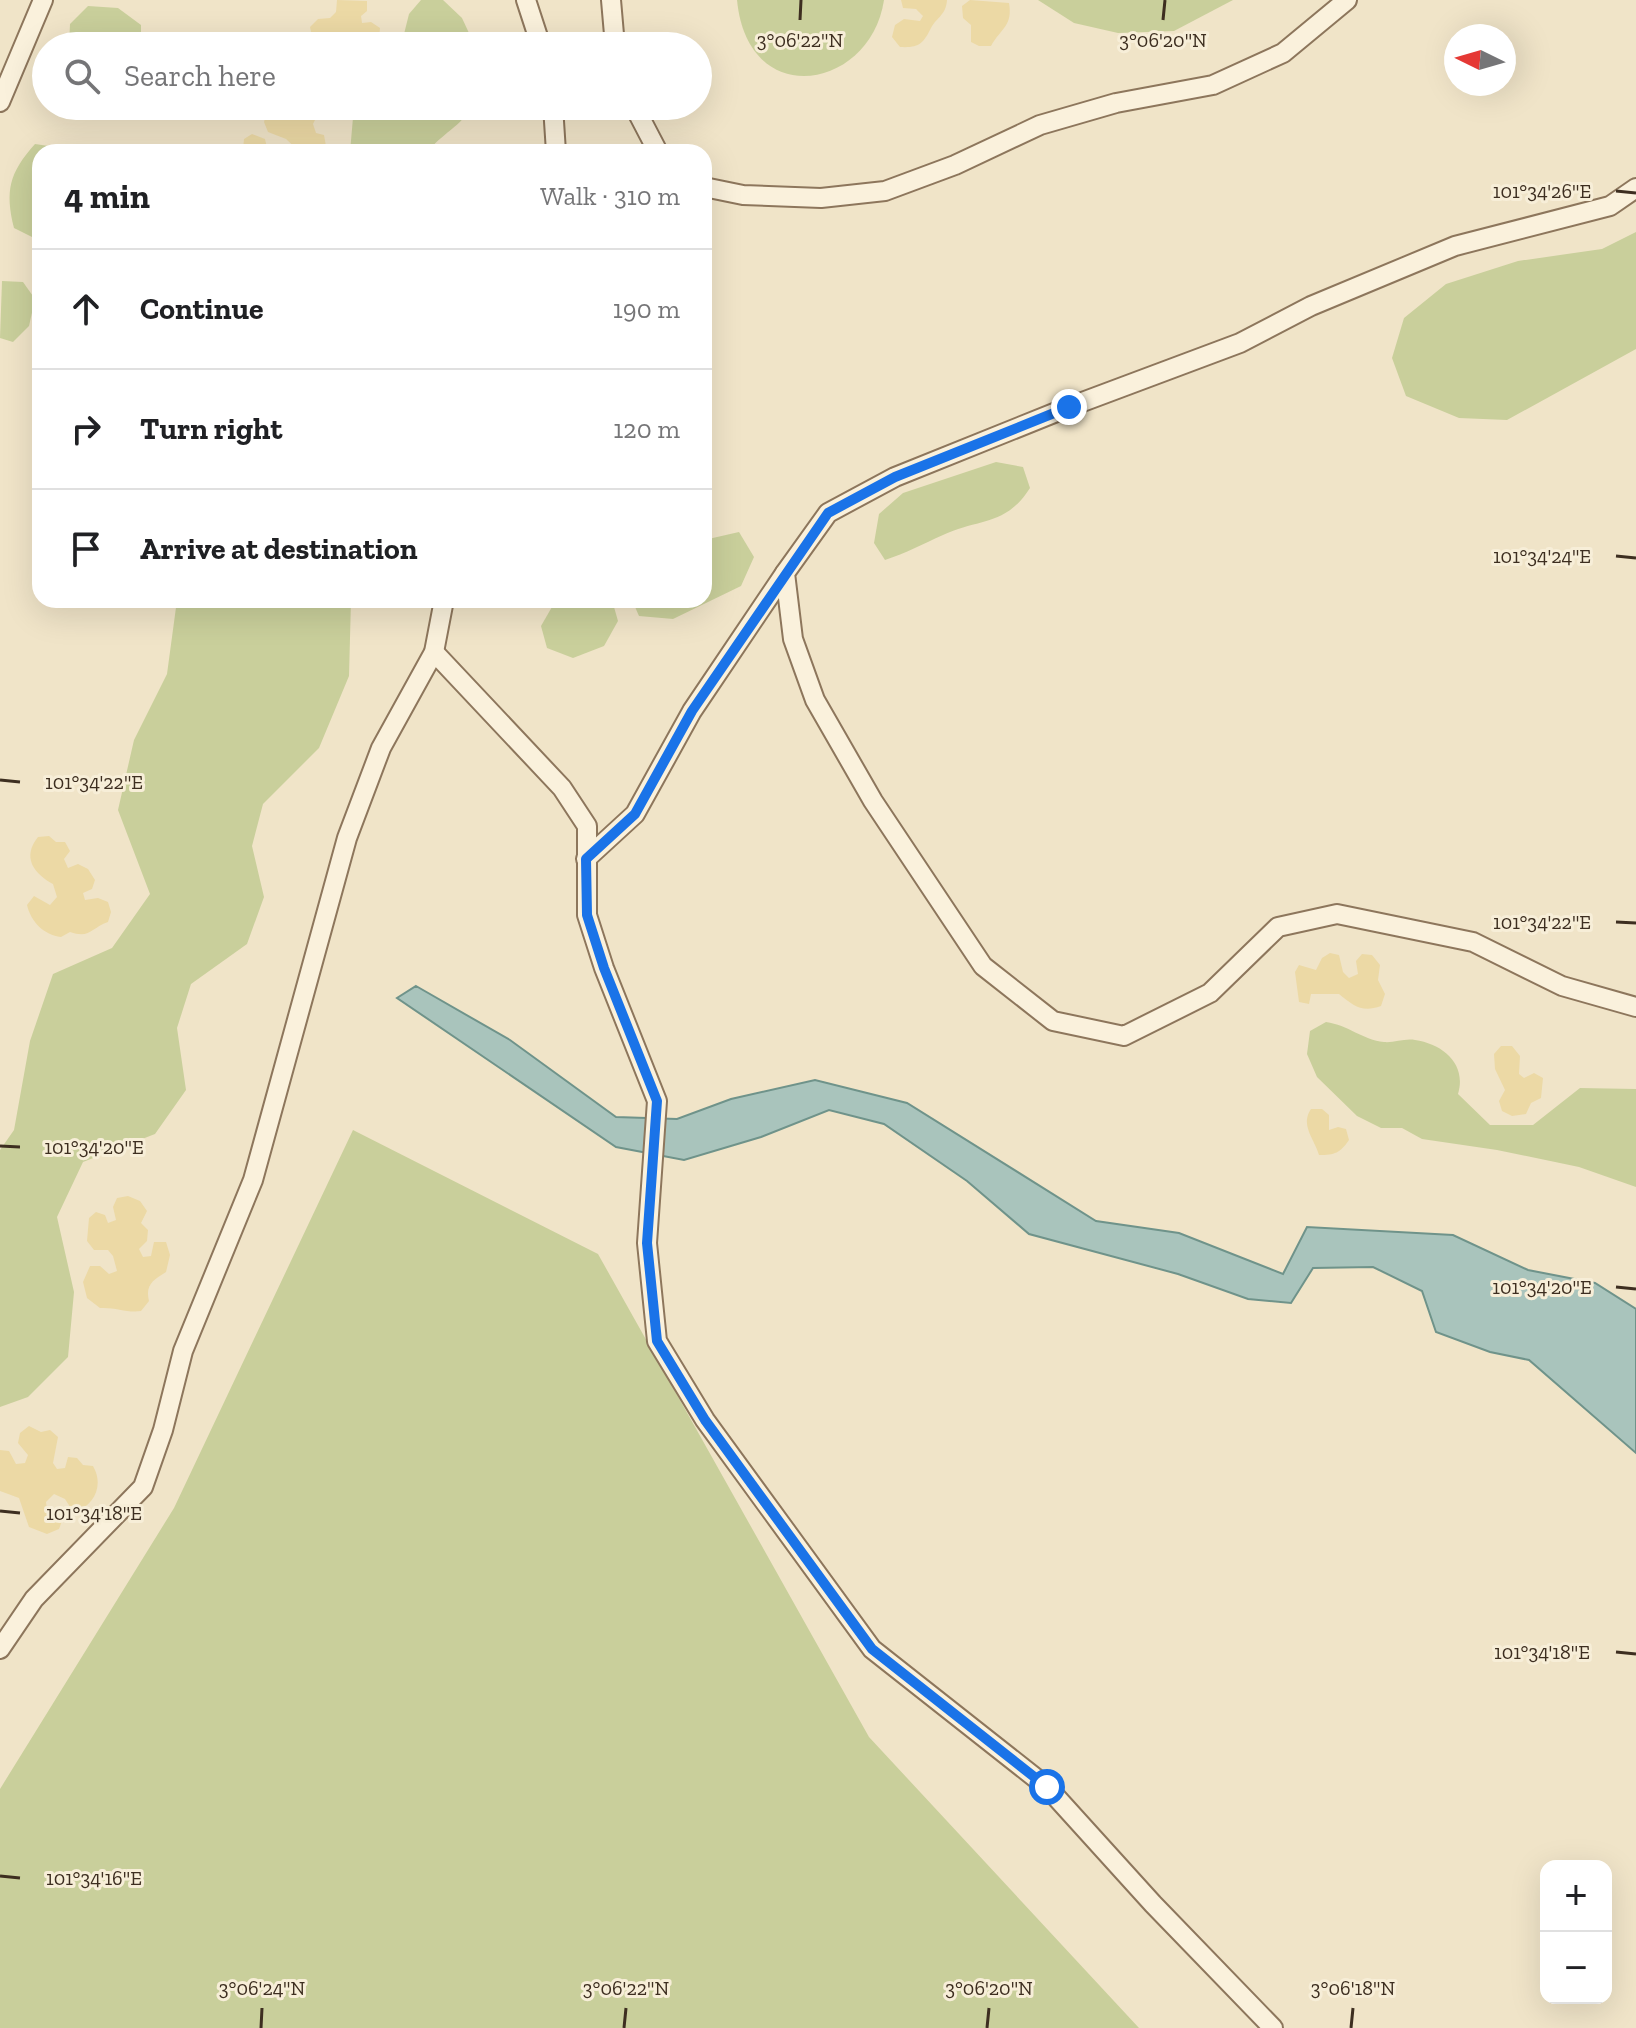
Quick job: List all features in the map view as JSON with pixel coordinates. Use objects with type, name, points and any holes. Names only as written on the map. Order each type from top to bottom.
[{"type":"lane","points":[[0,102],[43,0]]},
{"type":"lane","points":[[526,0],[536,32]]},
{"type":"lane","points":[[611,0],[614,32]]},
{"type":"lane","points":[[712,189],[743,195],[821,198],[885,191],[955,165],[1040,125],[1116,103],[1213,85],[1283,53],[1347,0]]},
{"type":"lane","points":[[556,120],[561,144]]},
{"type":"lane","points":[[641,120],[654,144]]},
{"type":"lane","points":[[586,859],[635,814],[692,711],[828,513],[895,477],[1240,343],[1311,306],[1455,246],[1610,206],[1636,188]]},
{"type":"lane","points":[[785,573],[793,639],[815,700],[873,801],[983,966],[1053,1021],[1124,1036],[1210,993],[1278,927],[1337,914],[1473,942],[1562,986],[1636,1007]]},
{"type":"lane","points":[[0,1649],[34,1599],[143,1487],[163,1430],[183,1351],[253,1180],[347,838],[381,748],[434,652],[442,608]]},
{"type":"lane","points":[[434,652],[562,788],[587,826],[587,915],[604,968],[657,1101],[647,1243],[657,1341],[705,1420],[872,1649],[1047,1787],[1153,1904],[1273,2028]]},
{"type":"green space","points":[[421,0],[443,0],[462,18],[468,32],[404,32],[409,14]]},
{"type":"green space","points":[[737,0],[884,0],[874,30],[857,53],[835,69],[810,76],[785,73],[763,60],[746,36]]},
{"type":"green space","points":[[1038,0],[1233,0],[1174,31],[1118,33],[1074,23]]},
{"type":"green space","points":[[88,6],[118,8],[141,25],[141,32],[70,32],[70,24]]},
{"type":"green space","points":[[353,120],[462,120],[435,144],[351,144]]},
{"type":"green space","points":[[32,148],[32,237],[14,228],[10,193],[19,164]]},
{"type":"green space","points":[[1636,232],[1636,349],[1507,420],[1459,418],[1406,396],[1392,358],[1404,318],[1446,284],[1518,261],[1602,249]]},
{"type":"green space","points":[[2,281],[23,282],[32,295],[29,326],[13,342],[0,338]]},
{"type":"green space","points":[[996,462],[1023,467],[1030,488],[1011,509],[885,560],[874,543],[879,514],[903,493]]},
{"type":"green space","points":[[739,532],[754,557],[741,586],[712,600],[712,538]]},
{"type":"green space","points":[[176,608],[351,608],[349,676],[319,748],[263,804],[252,846],[264,897],[247,944],[191,984],[177,1028],[186,1090],[155,1134],[83,1162],[57,1217],[74,1292],[68,1357],[28,1397],[0,1407],[0,1150],[14,1130],[30,1041],[53,974],[112,948],[150,894],[118,810],[134,740],[167,674]]},
{"type":"green space","points":[[551,608],[614,608],[618,621],[604,646],[573,658],[547,648],[541,626]]},
{"type":"green space","points":[[636,608],[696,608],[673,619],[639,616]]},
{"type":"green space","points":[[1326,1022],[1376,1041],[1415,1040],[1443,1051],[1459,1073],[1458,1094],[1490,1125],[1533,1125],[1580,1088],[1636,1089],[1636,1187],[1579,1167],[1422,1139],[1402,1128],[1381,1128],[1357,1116],[1317,1077],[1307,1054],[1310,1031]]},
{"type":"green space","points":[[353,1130],[598,1254],[869,1737],[1139,2028],[0,2028],[0,1789],[174,1508]]},
{"type":"sand","points":[[337,0],[367,1],[367,11],[361,16],[362,23],[371,22],[380,28],[380,32],[311,32],[310,27],[318,19],[330,18],[336,12]]},
{"type":"sand","points":[[901,0],[947,0],[943,13],[916,46],[900,47],[892,37],[895,25],[904,19],[920,21],[923,16],[916,9],[903,8]]},
{"type":"sand","points":[[970,0],[1009,3],[1008,22],[991,46],[971,42],[971,25],[963,18],[962,6]]},
{"type":"sand","points":[[315,120],[316,133],[324,135],[326,144],[291,144],[268,132],[264,122]]},
{"type":"sand","points":[[252,134],[265,139],[266,144],[244,144],[244,139]]},
{"type":"sand","points":[[49,836],[56,842],[65,842],[70,851],[64,859],[68,868],[78,864],[88,869],[95,880],[92,889],[83,893],[85,900],[98,898],[108,902],[111,912],[108,922],[86,933],[70,932],[61,937],[49,934],[32,917],[27,905],[34,896],[50,905],[57,897],[53,884],[35,870],[30,858],[38,837]]},
{"type":"sand","points":[[1330,953],[1339,955],[1343,972],[1349,978],[1358,974],[1356,961],[1362,954],[1372,955],[1380,965],[1378,980],[1385,994],[1381,1006],[1369,1009],[1358,1007],[1339,994],[1311,994],[1309,1004],[1299,1002],[1295,972],[1299,965],[1316,970],[1322,958]]},
{"type":"sand","points":[[1501,1046],[1512,1046],[1520,1056],[1519,1074],[1524,1078],[1534,1073],[1543,1078],[1541,1098],[1531,1103],[1526,1114],[1512,1116],[1502,1111],[1499,1101],[1505,1090],[1495,1069],[1494,1054]]},
{"type":"sand","points":[[1311,1109],[1322,1109],[1329,1115],[1329,1130],[1338,1127],[1346,1129],[1349,1140],[1340,1150],[1319,1155],[1307,1126]]},
{"type":"sand","points":[[128,1196],[140,1201],[147,1211],[141,1223],[148,1230],[147,1241],[139,1249],[143,1257],[151,1256],[154,1242],[166,1242],[170,1255],[166,1272],[151,1284],[149,1301],[141,1311],[100,1308],[87,1298],[83,1282],[90,1266],[100,1266],[109,1274],[117,1271],[108,1250],[94,1250],[87,1241],[89,1218],[96,1212],[105,1215],[108,1223],[116,1220],[113,1207],[117,1198]]},
{"type":"sand","points":[[29,1426],[41,1432],[50,1430],[58,1437],[53,1463],[57,1469],[65,1468],[68,1457],[77,1458],[83,1465],[93,1466],[98,1480],[92,1500],[74,1513],[65,1499],[54,1494],[46,1502],[47,1510],[58,1511],[62,1521],[59,1529],[47,1534],[29,1527],[19,1498],[0,1491],[0,1450],[9,1451],[16,1464],[25,1463],[28,1455],[18,1443],[20,1433]]},
{"type":"water","points":[[416,986],[510,1040],[616,1117],[677,1119],[731,1099],[815,1080],[907,1103],[1096,1221],[1179,1233],[1283,1274],[1307,1227],[1453,1235],[1528,1270],[1595,1283],[1636,1309],[1636,1453],[1529,1360],[1490,1352],[1436,1332],[1422,1291],[1373,1267],[1313,1268],[1291,1303],[1248,1299],[1178,1274],[1029,1234],[967,1181],[884,1124],[829,1110],[761,1137],[684,1160],[616,1147],[397,998]]},
{"type":"route","points":[[1047,1787],[872,1649],[705,1420],[657,1341],[647,1243],[657,1101],[604,968],[587,915],[586,859],[635,814],[692,711],[828,513],[895,477],[1069,407]]}]
